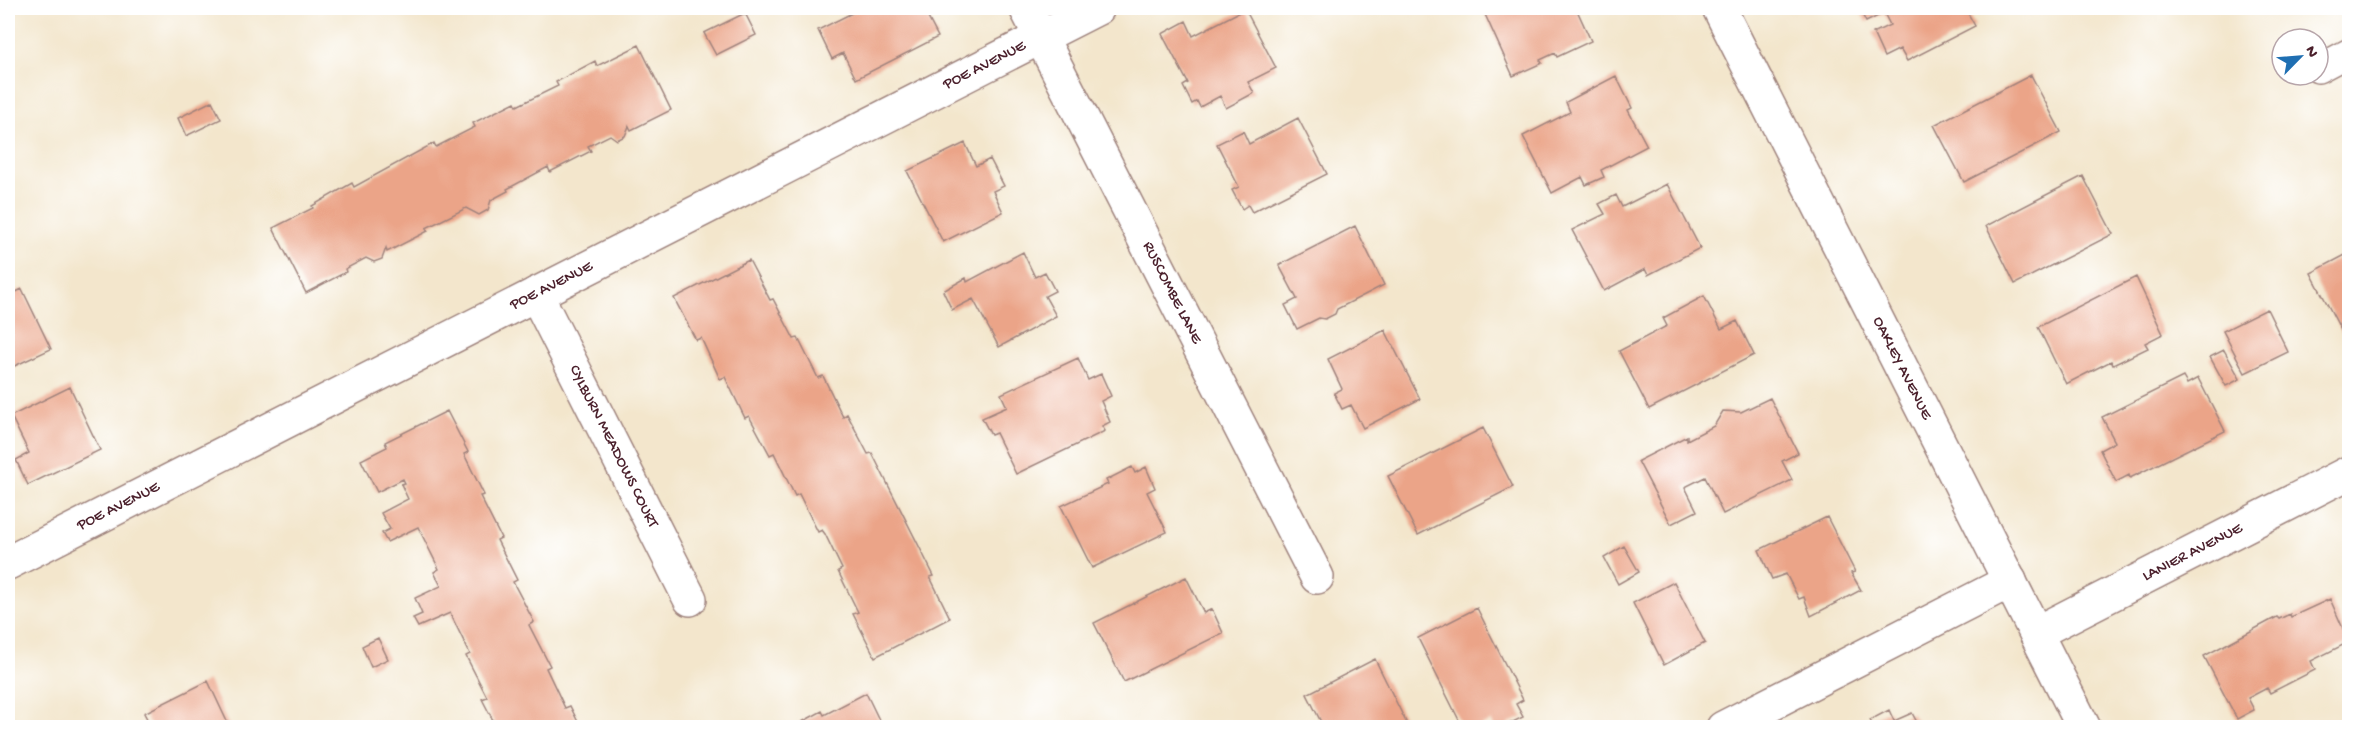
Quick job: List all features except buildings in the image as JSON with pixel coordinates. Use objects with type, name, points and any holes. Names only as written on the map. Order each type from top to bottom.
[{"type":"street","name":"RUSCOMBE LANE","points":[[1026,8],[1317,577]]},
{"type":"street","name":"POE AVENUE","points":[[8,564],[1098,8]]},
{"type":"street","name":"OAKLEY AVENUE","points":[[1719,8],[2084,728]]},
{"type":"street","name":"CYLBURN MEADOWS COURT","points":[[536,294],[690,599]]},
{"type":"street","name":"LANIER AVENUE","points":[[2036,633],[2349,472]]},
{"type":"street","points":[[1723,728],[2010,581]]},
{"type":"lane","points":[[2330,62],[2349,52]]}]
